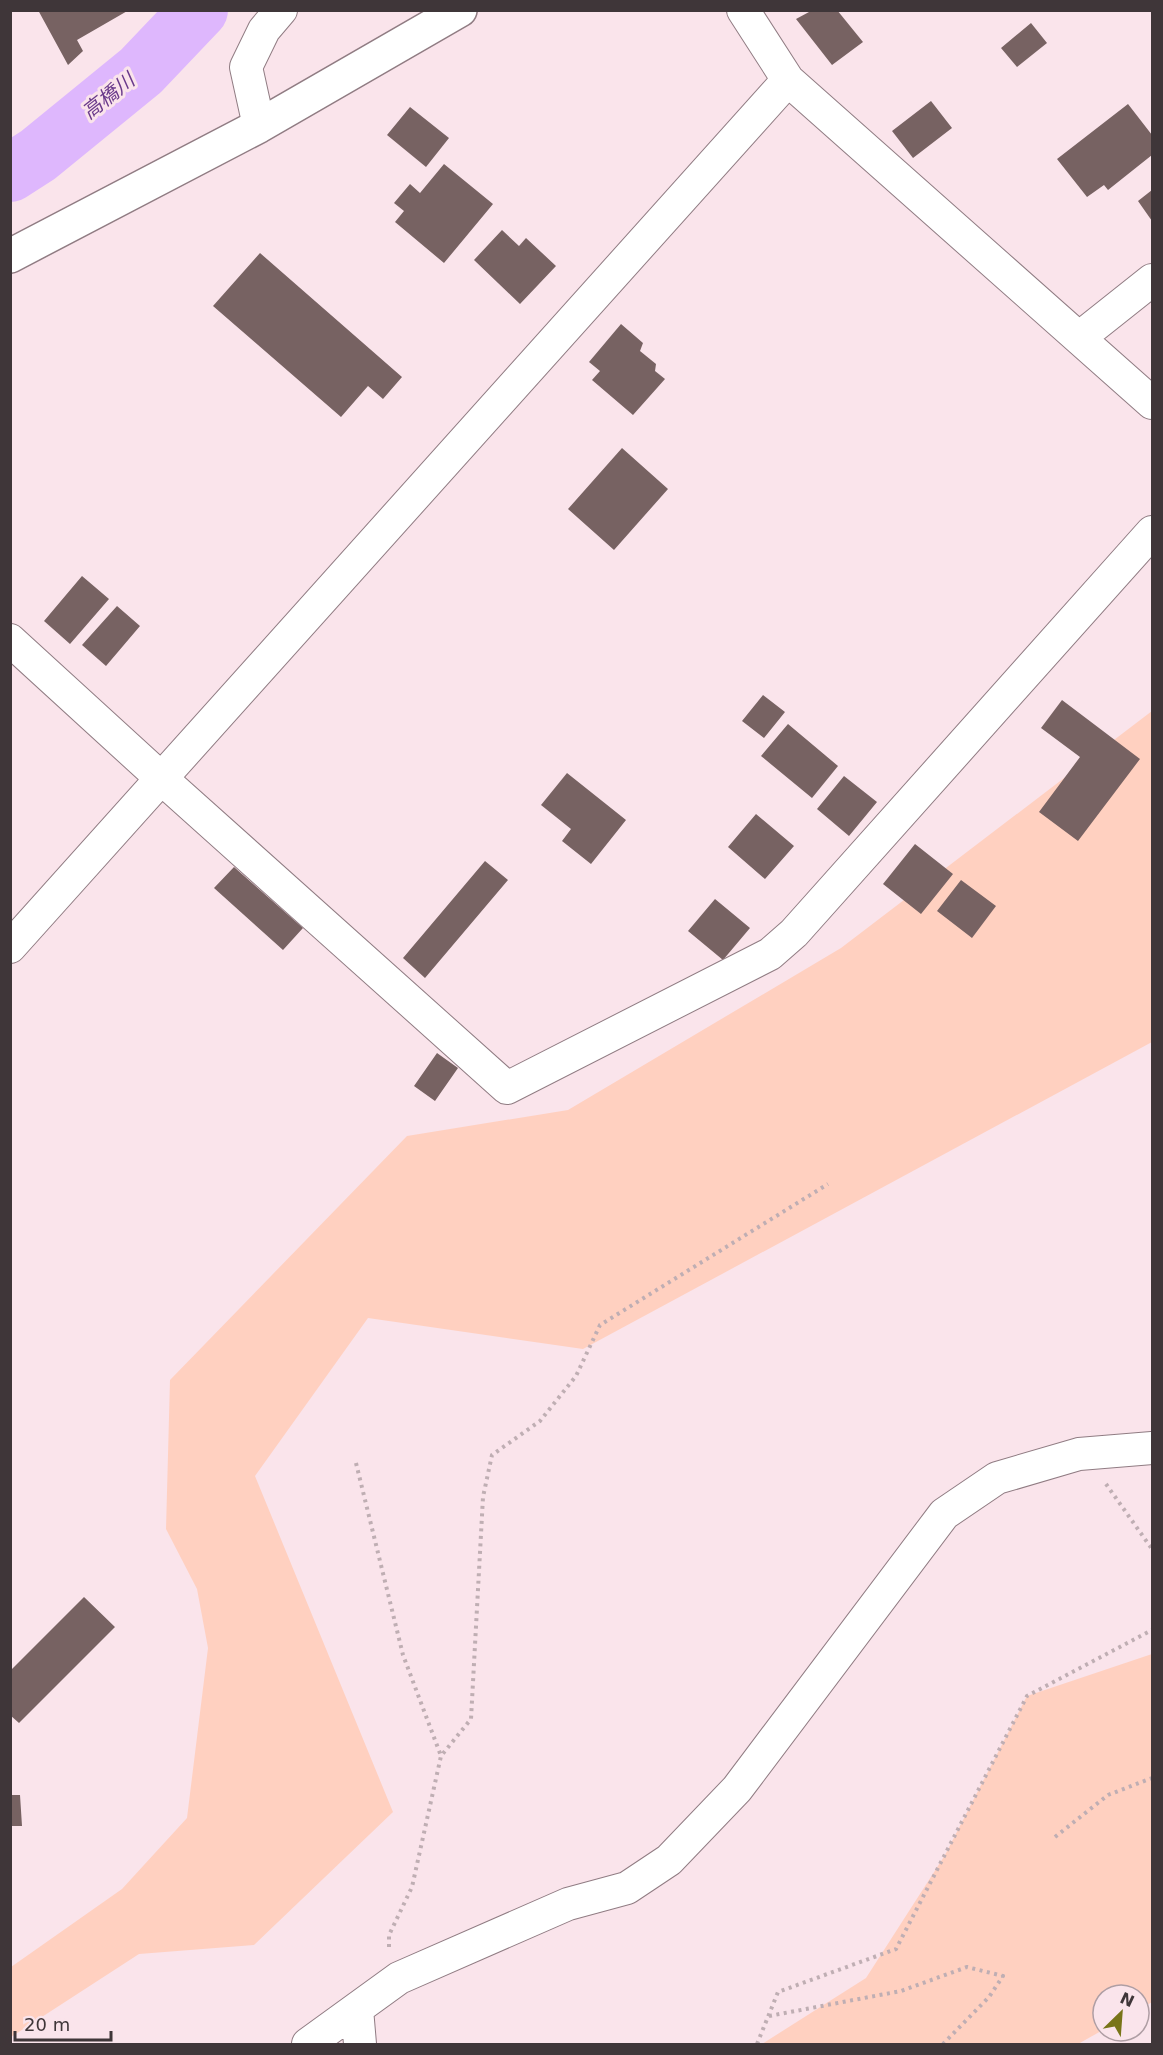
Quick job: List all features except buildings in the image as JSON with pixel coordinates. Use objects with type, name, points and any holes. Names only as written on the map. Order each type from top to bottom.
[{"type":"street","points":[[259,126],[246,67],[264,30],[281,10]]},
{"type":"street","points":[[10,256],[259,126],[460,10]]},
{"type":"street","points":[[743,10],[788,80],[1152,404]]},
{"type":"street","points":[[10,947],[788,80]]},
{"type":"street","points":[[1079,338],[1152,280]]},
{"type":"street","points":[[10,640],[507,1088],[770,954],[794,933],[1152,532]]},
{"type":"street","points":[[308,2044],[399,1978],[568,1904],[627,1888],[669,1860],[737,1789],[944,1514],[997,1478],[1086,1453],[1152,1448]]},
{"type":"street","points":[[357,2009],[360,2044]]},
{"type":"path","points":[[390,1984],[389,1935],[412,1887],[441,1756],[471,1719],[483,1497],[492,1455],[540,1421],[576,1376],[600,1325],[828,1184]]},
{"type":"path","points":[[1086,1453],[1152,1549]]},
{"type":"path","points":[[356,1463],[403,1654],[441,1756]]},
{"type":"path","points":[[757,2044],[778,1992],[896,1950],[1027,1696],[1152,1630]]},
{"type":"path","points":[[1054,1837],[1108,1795],[1152,1778]]},
{"type":"path","points":[[769,2016],[901,1990],[967,1967],[1003,1976],[989,1997],[943,2044]]},
{"type":"shaded area","points":[[1152,711],[1152,1042],[583,1349],[368,1318],[255,1476],[393,1812],[254,1945],[139,1954],[11,2037],[11,1967],[122,1889],[187,1818],[208,1648],[197,1589],[166,1529],[170,1380],[407,1136],[568,1110],[841,948]]},
{"type":"shaded area","points":[[1152,1654],[1152,2002],[1151,1983],[1091,1983],[1091,2037],[1078,2044],[762,2044],[866,1978],[945,1855],[1027,1696]]},
{"type":"waterway","name":"高橋川","points":[[10,173],[38,155],[141,71],[199,10]]}]
